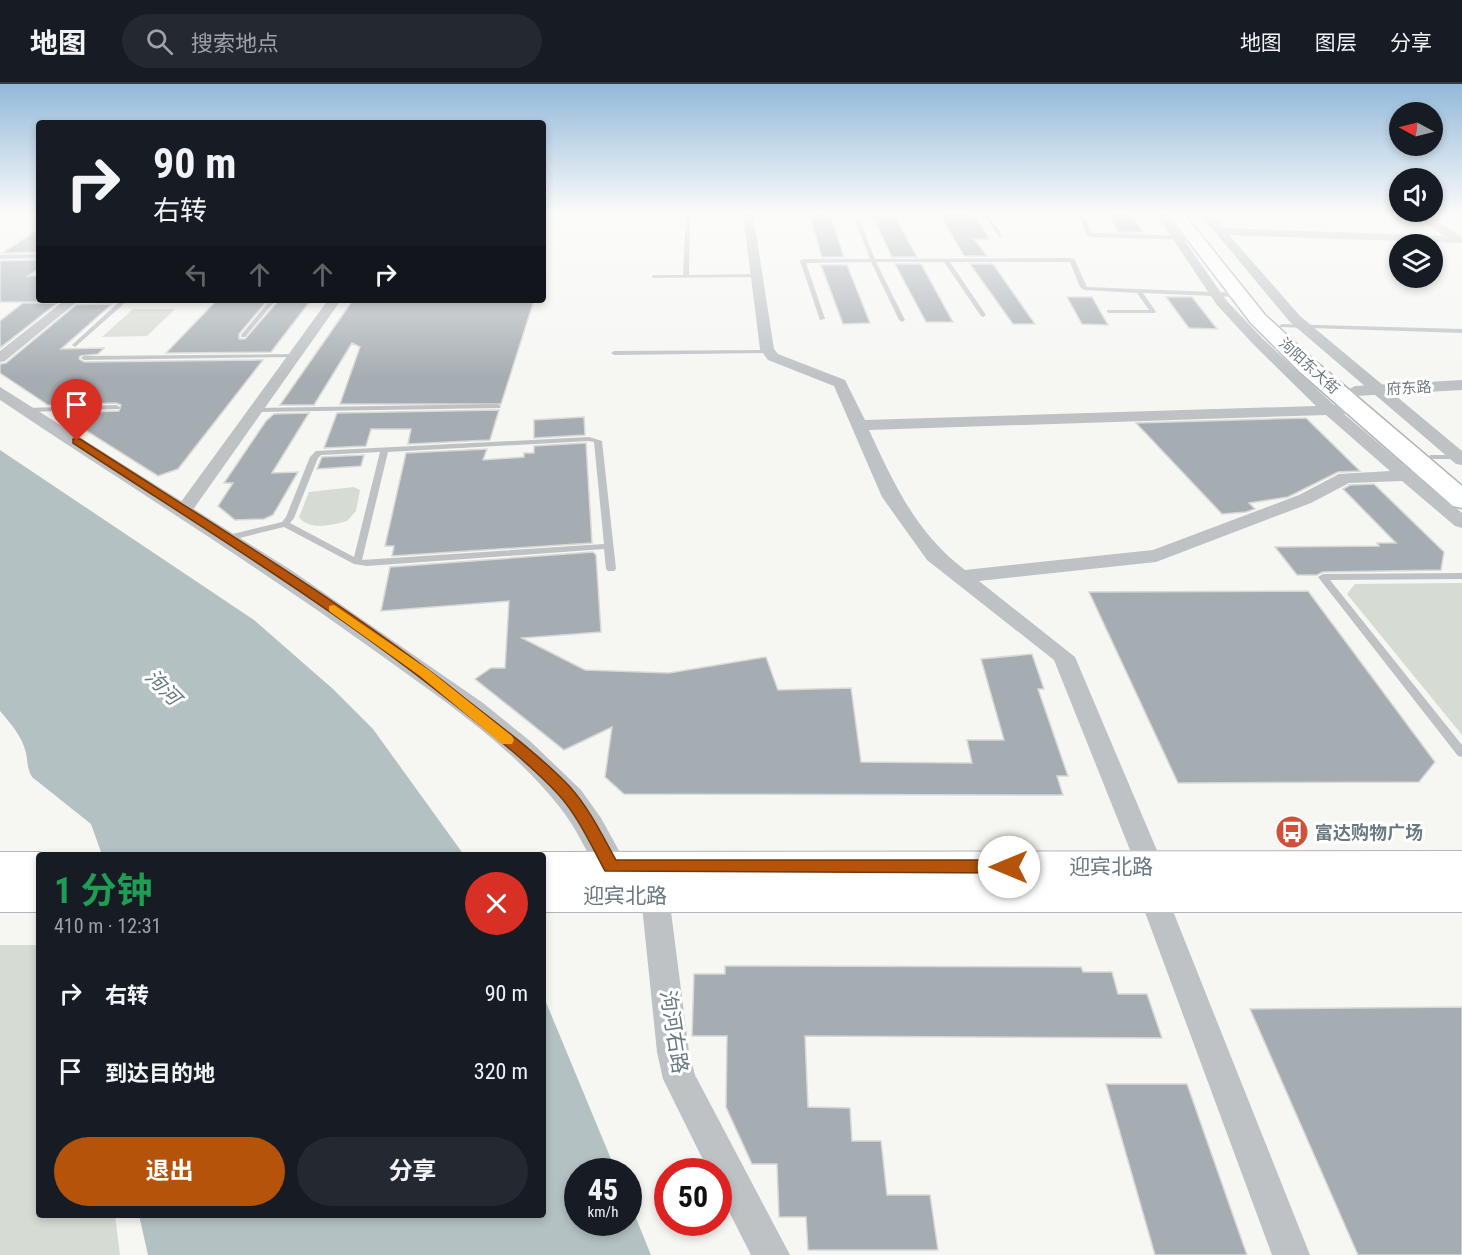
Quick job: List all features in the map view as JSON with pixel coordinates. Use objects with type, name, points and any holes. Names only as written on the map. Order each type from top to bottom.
[{"type":"highway","name":"泃阳东大街","points":[[1213,269],[1275,335],[1356,400],[1432,466],[1462,500]]},
{"type":"highway","name":"泃阳东大街","points":[[1232,269],[1282,326],[1356,400]]},
{"type":"highway","name":"泃阳东大街","points":[[1432,466],[1462,482]]},
{"type":"main road","name":"迎宾北路","points":[[582,874],[656,896],[1152,881],[1462,866]]},
{"type":"main road","points":[[0,867],[36,867]]},
{"type":"main road","name":"迎宾北路","points":[[546,894],[582,874],[1152,881],[1462,896]]},
{"type":"main road","points":[[0,896],[36,896]]},
{"type":"street","points":[[754,269],[769,352],[773,357],[835,379],[843,387],[891,497],[934,556],[1064,657],[1152,881],[1291,1255]]},
{"type":"street","points":[[1202,269],[1216,294],[1263,347],[1462,522]]},
{"type":"street","points":[[1252,269],[1304,327],[1461,458]]},
{"type":"street","points":[[0,358],[69,303]]},
{"type":"street","points":[[184,510],[333,303]]},
{"type":"street","name":"府东路","points":[[1356,400],[1377,390],[1462,385]]},
{"type":"street","points":[[0,392],[226,538],[424,673],[492,727],[564,790],[583,816],[582,874]]},
{"type":"street","points":[[860,424],[1331,409],[1356,400]]},
{"type":"street","points":[[960,577],[1156,556],[1295,503],[1345,478],[1407,475],[1432,466]]},
{"type":"street","name":"泃河右路","points":[[656,896],[673,1053],[680,1079],[771,1255]]},
{"type":"lane","points":[[686,269],[686,277]]},
{"type":"lane","points":[[806,269],[822,319]]},
{"type":"lane","points":[[877,269],[902,320]]},
{"type":"lane","points":[[951,269],[983,315]]},
{"type":"lane","points":[[1076,269],[1086,289],[1238,295]]},
{"type":"lane","points":[[654,277],[755,276]]},
{"type":"lane","points":[[1109,311],[1153,312],[1139,291]]},
{"type":"lane","points":[[75,345],[122,303]]},
{"type":"lane","points":[[243,336],[270,303]]},
{"type":"lane","points":[[1282,326],[1462,331]]},
{"type":"lane","points":[[614,353],[769,352]]},
{"type":"lane","points":[[84,358],[295,355]]},
{"type":"lane","points":[[256,410],[497,406]]},
{"type":"lane","points":[[28,410],[116,407]]},
{"type":"lane","points":[[226,538],[285,524],[290,519],[314,457],[319,453],[589,438],[598,441],[611,569]]},
{"type":"lane","points":[[357,562],[385,450]]},
{"type":"lane","points":[[1432,466],[1461,458]]},
{"type":"lane","points":[[285,524],[357,562],[608,546]]},
{"type":"lane","points":[[1462,576],[1323,577],[1462,753]]},
{"type":"shaded area","points":[[133,309],[175,309],[147,336],[102,337]]},
{"type":"shaded area","points":[[354,487],[360,490],[356,511],[347,521],[315,525],[299,517],[309,492]]},
{"type":"shaded area","points":[[1462,583],[1462,735],[1347,594],[1355,584]]},
{"type":"shaded area","points":[[0,945],[36,945],[36,1218],[115,1218],[120,1255],[0,1255]]},
{"type":"water","name":"泃河","points":[[0,450],[254,620],[333,689],[373,729],[462,852],[101,852],[91,824],[32,777],[22,741],[0,711]]},
{"type":"water","points":[[546,1002],[611,1158],[564,1158],[564,1236],[642,1236],[642,1233],[651,1255],[148,1255],[140,1218],[546,1218]]},
{"type":"building","points":[[0,269],[36,269],[28,276],[36,276],[36,302],[0,302]]},
{"type":"building","points":[[822,269],[848,269],[870,323],[843,324]]},
{"type":"building","points":[[897,269],[924,269],[953,322],[926,322]]},
{"type":"building","points":[[973,269],[996,269],[1035,324],[1013,324]]},
{"type":"building","points":[[1067,297],[1092,297],[1108,325],[1082,324]]},
{"type":"building","points":[[1166,297],[1192,297],[1217,329],[1189,328]]},
{"type":"building","points":[[23,303],[57,303],[0,348],[0,321]]},
{"type":"building","points":[[214,303],[265,303],[239,334],[239,339],[245,339],[276,303],[309,303],[271,352],[166,353]]},
{"type":"building","points":[[351,303],[533,303],[501,404],[340,404],[360,347],[352,343],[314,405],[280,405]]},
{"type":"building","points":[[112,304],[61,349],[104,348],[98,354],[80,356],[79,359],[84,362],[263,360],[178,469],[158,476],[58,413],[119,411],[121,405],[116,403],[48,405],[0,373],[0,364],[6,363],[76,305]]},
{"type":"building","points":[[499,410],[490,440],[408,444],[411,429],[371,429],[366,446],[324,448],[337,413]]},
{"type":"building","points":[[309,413],[272,473],[298,472],[273,515],[264,519],[235,520],[218,506],[233,483],[224,483],[266,421],[274,414]]},
{"type":"building","points":[[584,417],[585,435],[534,438],[534,420]]},
{"type":"building","points":[[1306,418],[1360,471],[1338,472],[1288,497],[1249,503],[1255,509],[1222,514],[1136,423]]},
{"type":"building","points":[[586,443],[592,543],[392,556],[394,546],[385,546],[406,453],[487,449],[483,460],[524,457],[524,453],[534,453],[534,446]]},
{"type":"building","points":[[364,455],[361,466],[317,469],[322,457]]},
{"type":"building","points":[[1374,484],[1444,552],[1441,570],[1323,572],[1317,575],[1297,575],[1275,547],[1379,546],[1377,543],[1396,543],[1343,489],[1350,485]]},
{"type":"building","points":[[593,552],[596,555],[601,632],[522,638],[585,670],[669,673],[766,657],[778,690],[851,688],[861,762],[972,763],[967,740],[1004,740],[981,659],[1032,654],[1044,689],[1038,689],[1068,776],[1057,776],[1063,795],[624,794],[605,777],[612,727],[564,750],[475,679],[491,668],[505,668],[509,601],[381,611],[390,567]]},
{"type":"building","points":[[1308,591],[1435,762],[1419,782],[1178,783],[1089,592]]},
{"type":"building","points":[[725,966],[1081,967],[1083,972],[1112,972],[1118,994],[1147,994],[1162,1038],[805,1036],[808,1107],[850,1108],[852,1141],[881,1141],[887,1195],[930,1195],[938,1250],[808,1250],[806,1217],[779,1217],[777,1164],[752,1164],[726,1107],[727,1036],[692,1036],[694,974],[725,974]]},
{"type":"building","points":[[1462,1007],[1462,1255],[1358,1255],[1250,1009]]},
{"type":"building","points":[[1106,1084],[1187,1084],[1247,1255],[1155,1255]]},
{"type":"slow traffic","points":[[334,609],[424,673],[507,740]]},
{"type":"place","name":"富达购物广场","points":[[1292,832]]},
{"type":"route","points":[[77,441],[267,563],[334,609],[424,673],[492,727],[564,790],[583,816],[611,867],[1009,867]]}]
